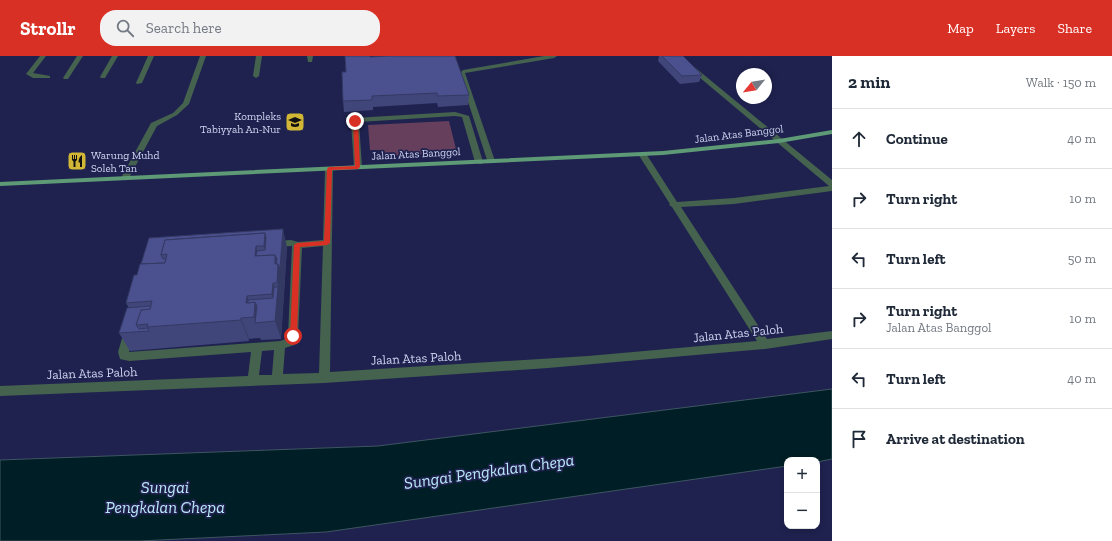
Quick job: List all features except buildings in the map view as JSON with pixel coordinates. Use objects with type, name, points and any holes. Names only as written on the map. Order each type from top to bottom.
[{"type":"main road","name":"Jalan Atas Banggol","points":[[0,184],[684,152],[779,141],[832,132]]},
{"type":"street","points":[[43,56],[29,74],[33,76],[48,77]]},
{"type":"street","points":[[66,78],[80,56]]},
{"type":"street","points":[[103,77],[115,56]]},
{"type":"street","points":[[139,83],[151,56]]},
{"type":"street","points":[[125,178],[154,125],[181,110],[186,104],[203,56]]},
{"type":"street","points":[[256,76],[259,56]]},
{"type":"street","points":[[491,161],[462,74],[463,72],[554,56]]},
{"type":"street","points":[[677,56],[832,184]]},
{"type":"street","points":[[358,167],[355,122],[357,120],[455,114],[465,116],[479,162]]},
{"type":"street","points":[[642,154],[673,205],[765,345]]},
{"type":"street","points":[[324,378],[329,169]]},
{"type":"street","points":[[673,205],[742,200],[832,188]]},
{"type":"street","points":[[297,245],[293,336],[290,342],[280,345],[129,358],[123,354],[151,258],[154,254],[162,252],[291,243],[297,245],[327,243]]},
{"type":"street","name":"Jalan Atas Paloh","points":[[0,391],[324,378],[600,360],[765,345],[832,335]]},
{"type":"street","points":[[277,380],[280,345]]},
{"type":"street","points":[[253,380],[257,347]]},
{"type":"shaded area","points":[[449,121],[457,153],[385,156],[384,150],[370,150],[368,125]]},
{"type":"water","name":"Sungai Pengkalan Chepa","points":[[832,389],[832,459],[820,461],[820,457],[784,457],[784,466],[326,532],[139,541],[0,541],[0,460],[378,446]]},
{"type":"place","name":"Kompleks Tabiyyah An-Nur","points":[[295,122]]},
{"type":"place","name":"Warung Muhd Soleh Tan","points":[[77,161]]},
{"type":"route","points":[[293,336],[297,245],[327,243],[329,169],[358,167],[355,121]]}]
